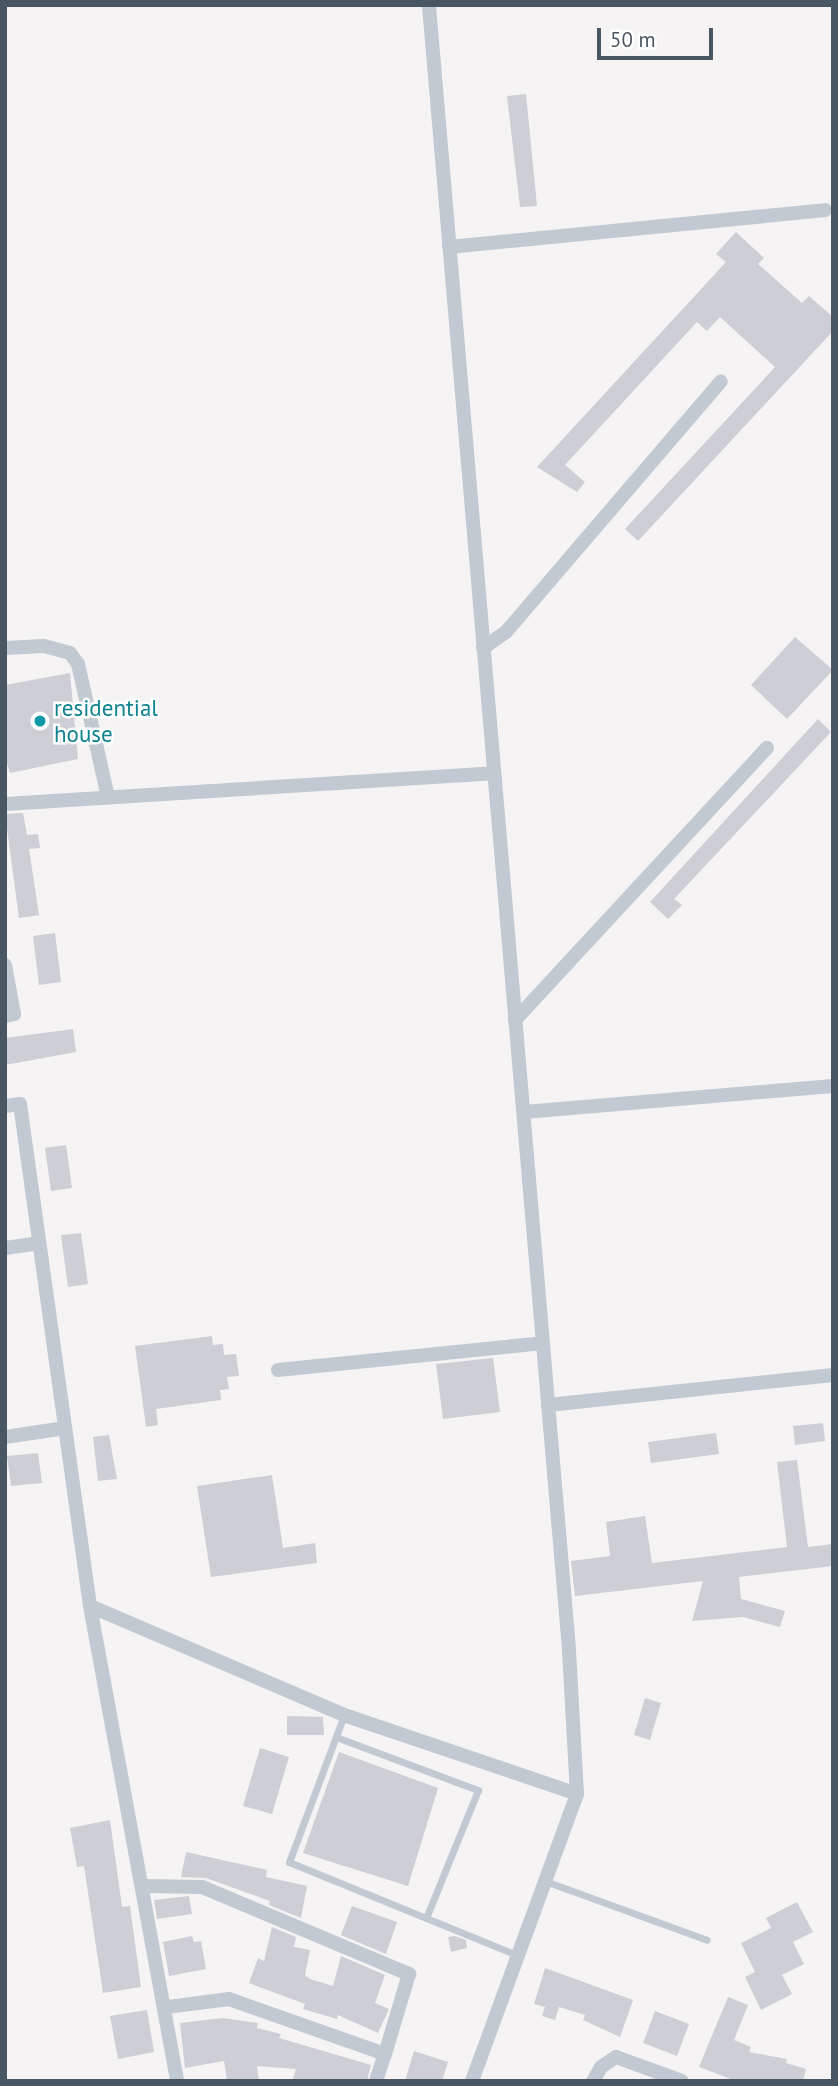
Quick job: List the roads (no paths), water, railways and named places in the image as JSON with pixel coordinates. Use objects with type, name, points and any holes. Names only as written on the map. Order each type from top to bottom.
[{"type":"street","points":[[429,5],[524,1111],[577,1794],[515,1954],[472,2081]]},
{"type":"street","points":[[449,247],[825,209]]},
{"type":"street","points":[[483,648],[506,632],[721,381]]},
{"type":"street","points":[[5,648],[44,646],[70,653],[78,664],[108,797]]},
{"type":"street","points":[[515,1020],[767,748]]},
{"type":"street","points":[[5,804],[494,773]]},
{"type":"street","points":[[5,965],[14,1014],[5,1016]]},
{"type":"street","points":[[524,1111],[833,1086]]},
{"type":"street","points":[[5,1106],[20,1104],[90,1606],[167,2007],[177,2081]]},
{"type":"street","points":[[5,1248],[40,1243]]},
{"type":"street","points":[[278,1370],[543,1343]]},
{"type":"street","points":[[548,1405],[833,1375]]},
{"type":"street","points":[[5,1437],[65,1428]]},
{"type":"street","points":[[90,1606],[344,1715],[577,1794]]},
{"type":"street","points":[[144,1886],[202,1887],[409,1974],[376,2081]]},
{"type":"street","points":[[167,2007],[229,1999],[385,2054]]},
{"type":"street","points":[[593,2081],[601,2067],[616,2057],[682,2081]]},
{"type":"lane","points":[[344,1715],[289,1862],[515,1954]]},
{"type":"lane","points":[[336,1738],[478,1790],[426,1918]]},
{"type":"lane","points":[[545,1881],[707,1940]]},
{"type":"place","name":"residential house","points":[[40,721]]}]
